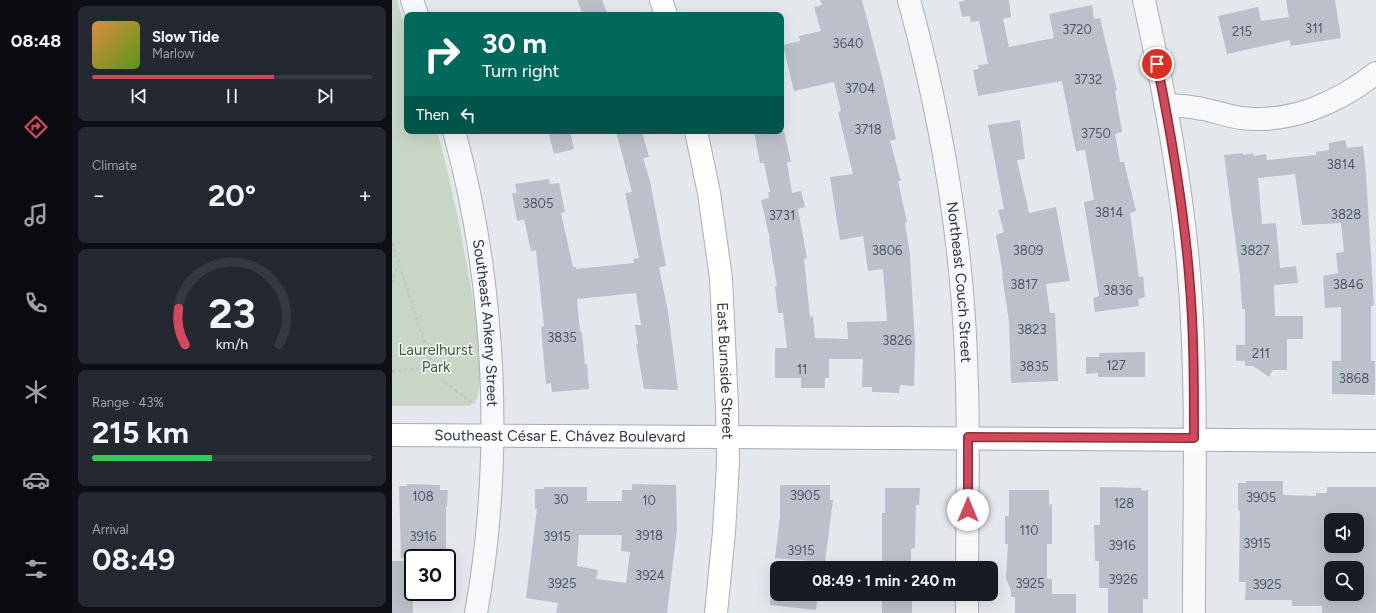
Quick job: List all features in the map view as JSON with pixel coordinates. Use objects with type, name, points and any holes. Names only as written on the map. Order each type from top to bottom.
[{"type":"main road","points":[[661,0],[665,12]]},
{"type":"main road","name":"East Burnside Street","points":[[697,134],[709,193],[721,278],[728,436],[724,532],[716,613]]},
{"type":"main road","name":"Southeast César E. Chávez Boulevard","points":[[392,435],[1194,438],[1376,441]]},
{"type":"street","points":[[412,0],[416,12]]},
{"type":"street","name":"Northeast Couch Street","points":[[909,0],[923,51],[934,105],[948,181],[960,269],[966,355],[968,437],[967,561]]},
{"type":"street","points":[[1144,0],[1165,104],[1183,218],[1189,274],[1194,366],[1194,613]]},
{"type":"street","points":[[1165,104],[1200,108],[1241,118],[1285,116],[1320,107],[1333,101],[1345,95],[1376,72]]},
{"type":"street","name":"Southeast Ankeny Street","points":[[455,134],[474,224],[482,272],[489,353],[492,435],[484,553],[476,613]]},
{"type":"street","points":[[967,601],[967,613]]},
{"type":"path","points":[[392,243],[429,356],[444,381],[474,404]]},
{"type":"path","points":[[392,283],[398,264]]},
{"type":"path","points":[[392,371],[436,367]]},
{"type":"green space","name":"Laurelhurst Park","points":[[392,0],[397,0],[404,23],[404,134],[438,134],[463,245],[478,327],[481,375],[475,403],[469,406],[392,406]]},
{"type":"building","points":[[577,0],[602,0],[607,12],[582,12]]},
{"type":"building","points":[[820,0],[862,0],[882,76],[896,139],[890,141],[901,181],[898,181],[907,222],[905,223],[910,255],[915,344],[914,386],[900,385],[899,393],[872,392],[872,387],[862,387],[863,359],[829,359],[829,378],[825,378],[825,388],[801,388],[801,378],[775,378],[775,348],[787,348],[783,313],[778,313],[775,286],[777,286],[770,239],[761,200],[769,198],[768,192],[770,192],[764,163],[760,163],[755,134],[784,134],[784,131],[791,162],[787,162],[792,193],[801,191],[805,207],[798,209],[807,258],[804,259],[810,317],[813,316],[815,338],[848,339],[847,322],[887,321],[883,269],[868,271],[863,236],[840,240],[830,177],[853,174],[838,112],[841,111],[834,82],[794,91],[784,49],[784,45],[800,41],[799,36],[821,31],[814,7],[822,5]]},
{"type":"building","points":[[966,0],[1009,0],[1011,17],[1003,19],[1009,47],[1054,38],[1049,14],[1092,5],[1094,19],[1100,18],[1117,90],[1115,91],[1122,132],[1115,134],[1120,162],[1124,162],[1136,211],[1130,213],[1139,277],[1143,276],[1145,297],[1138,299],[1139,306],[1095,312],[1093,298],[1099,296],[1084,202],[1094,200],[1085,150],[1076,151],[1062,81],[978,96],[973,70],[979,69],[978,65],[988,64],[979,21],[971,22],[970,16],[962,17],[959,2]]},
{"type":"building","points":[[1286,0],[1335,0],[1341,38],[1291,46],[1290,40],[1227,54],[1218,16],[1258,7],[1261,21],[1289,17]]},
{"type":"building","points":[[1020,120],[1025,159],[1017,160],[1029,213],[1056,207],[1070,281],[1046,284],[1050,313],[1055,313],[1058,381],[1011,383],[1009,322],[996,235],[1004,232],[998,210],[1004,209],[988,125]]},
{"type":"building","points":[[549,134],[571,134],[574,149],[554,154]]},
{"type":"building","points":[[617,134],[643,134],[649,157],[643,158],[650,181],[666,266],[659,267],[668,312],[678,390],[644,389],[636,344],[638,344],[635,325],[641,325],[636,293],[577,299],[580,332],[582,332],[589,389],[552,392],[551,383],[546,384],[541,327],[544,326],[536,250],[531,251],[524,219],[517,221],[512,193],[517,193],[515,184],[549,179],[550,184],[559,183],[565,212],[561,213],[573,267],[576,267],[576,269],[634,263],[633,259],[639,258],[625,193],[632,192]]},
{"type":"building","points":[[1345,140],[1347,148],[1363,146],[1374,306],[1371,306],[1371,361],[1375,361],[1375,395],[1332,394],[1332,361],[1341,361],[1341,307],[1325,308],[1323,276],[1338,273],[1336,253],[1344,252],[1341,223],[1302,225],[1295,174],[1258,178],[1262,224],[1276,223],[1280,268],[1296,266],[1298,283],[1274,285],[1275,316],[1303,316],[1303,339],[1287,339],[1287,370],[1273,370],[1269,377],[1253,366],[1245,366],[1245,361],[1236,361],[1236,345],[1245,345],[1245,309],[1242,309],[1240,275],[1224,155],[1243,153],[1243,155],[1253,153],[1254,156],[1266,154],[1267,160],[1316,155],[1316,152],[1329,150],[1329,143]]},
{"type":"building","points":[[1145,352],[1145,377],[1098,377],[1098,373],[1086,374],[1086,357],[1099,357],[1099,353]]},
{"type":"building","points":[[1246,481],[1283,481],[1283,495],[1316,496],[1316,493],[1327,493],[1327,487],[1376,487],[1376,613],[1322,613],[1322,606],[1292,606],[1292,600],[1245,600],[1246,582],[1239,582],[1240,511],[1238,510],[1238,483],[1246,483]]},
{"type":"building","points":[[407,484],[440,485],[440,490],[448,490],[446,507],[446,549],[404,549],[404,558],[401,558],[399,486],[407,486]]},
{"type":"building","points":[[632,484],[676,485],[677,529],[667,613],[556,613],[558,603],[526,598],[537,509],[535,509],[535,489],[544,489],[544,487],[587,487],[587,501],[622,501],[622,490],[632,490]],"holes":[[[579,535],[622,535],[621,551],[630,552],[626,583],[596,579],[598,570],[577,566]]]},
{"type":"building","points":[[780,485],[830,485],[830,500],[833,500],[825,561],[775,558],[780,516]]},
{"type":"building","points":[[1100,487],[1142,488],[1141,491],[1148,490],[1148,599],[1143,599],[1143,613],[1108,613],[1108,588],[1099,588],[1099,561],[1095,561],[1094,525],[1100,525]]},
{"type":"building","points":[[885,488],[920,488],[919,505],[916,505],[915,548],[911,549],[911,561],[882,561],[882,513],[885,513]]},
{"type":"building","points":[[1009,490],[1049,490],[1049,505],[1052,504],[1052,544],[1047,544],[1047,579],[1052,579],[1052,594],[1076,594],[1076,613],[1015,613],[1015,597],[1011,597],[1011,591],[1006,578],[1008,544],[1005,544],[1005,516],[1009,516]]},
{"type":"building","points":[[392,561],[404,561],[404,601],[413,601],[413,613],[392,613]]},
{"type":"building","points":[[770,601],[817,601],[816,610],[770,605]]},
{"type":"building","points":[[882,601],[912,601],[912,613],[882,613]]},
{"type":"route","points":[[968,510],[968,437],[1194,438],[1194,366],[1189,274],[1183,218],[1174,158],[1157,64]]}]
